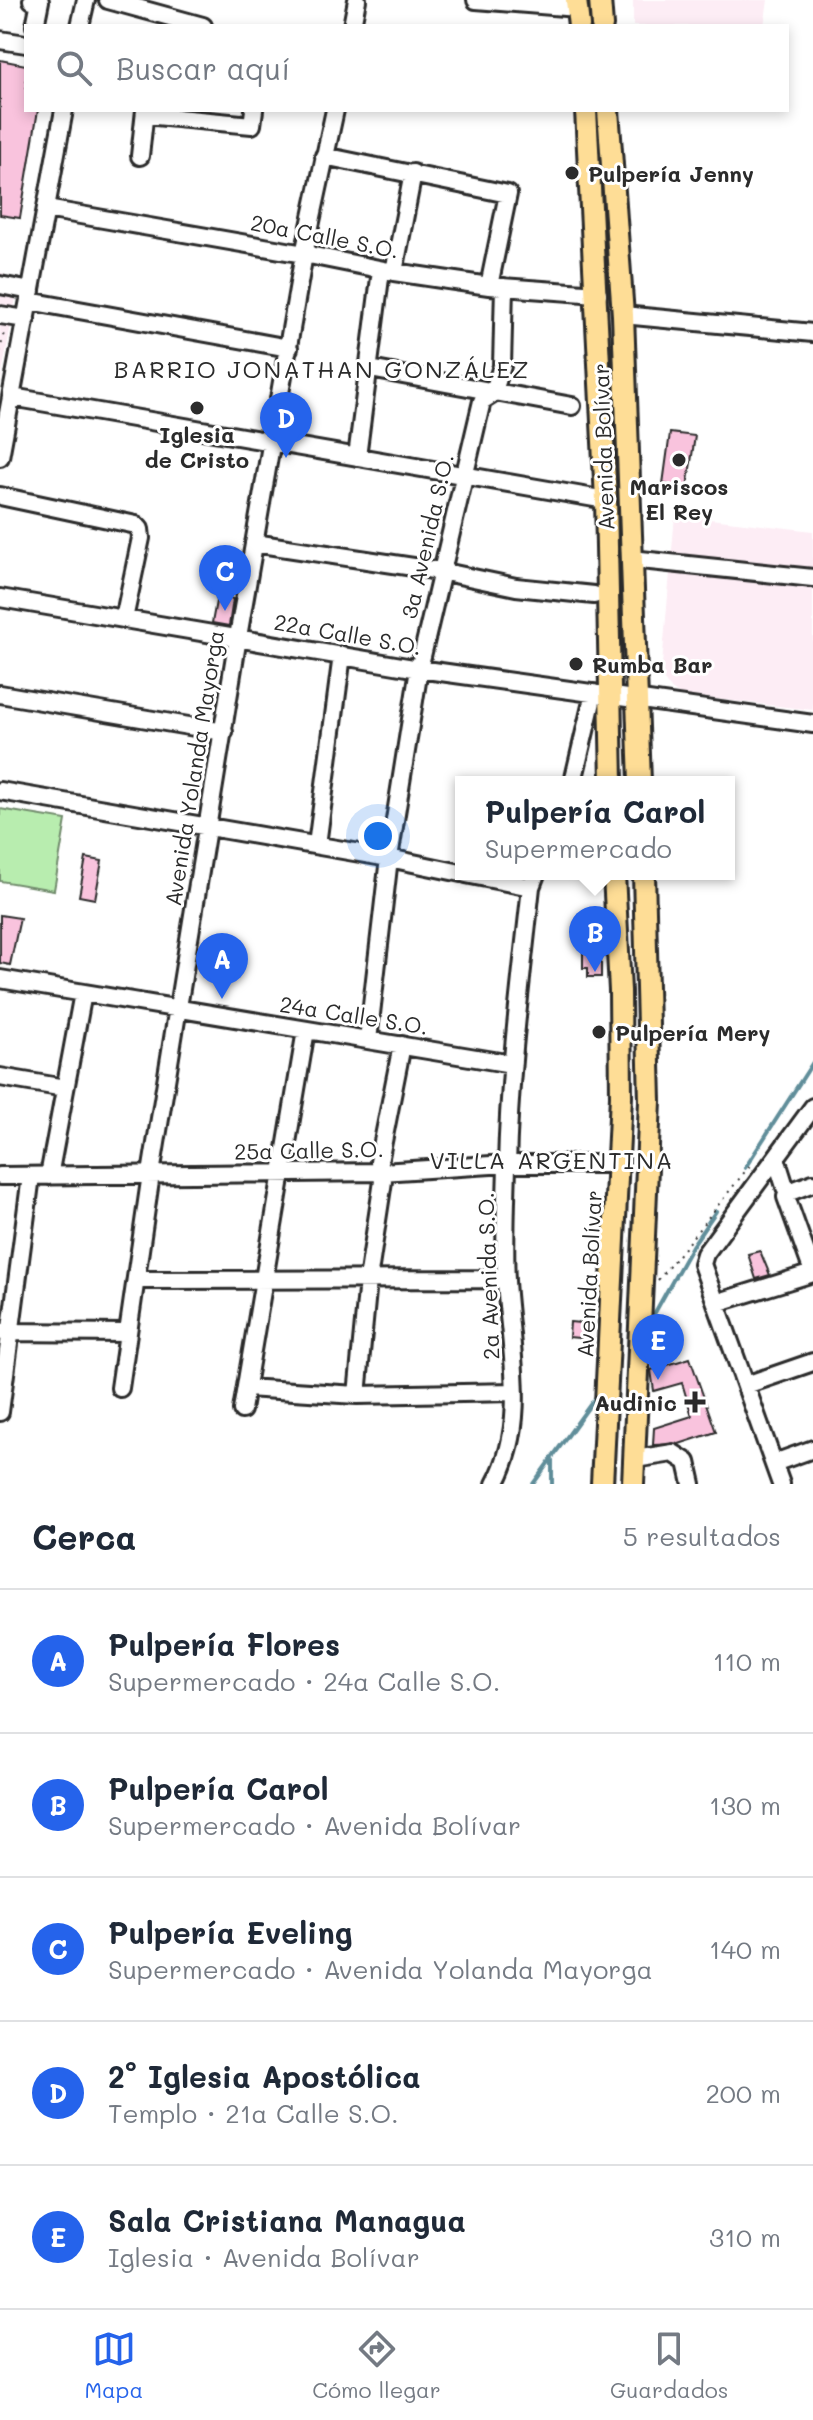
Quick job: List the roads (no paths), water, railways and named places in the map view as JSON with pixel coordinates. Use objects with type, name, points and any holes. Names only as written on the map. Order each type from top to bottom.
[{"type":"main road","points":[[600,0],[602,24]]},
{"type":"main road","name":"Avenida Bolívar","points":[[586,112],[598,294],[606,500],[602,694],[611,776]]},
{"type":"main road","name":"Avenida Bolívar","points":[[608,112],[623,315],[640,776]]},
{"type":"main road","name":"Avenida Bolívar","points":[[602,1484],[618,1164],[620,1006],[614,880]]},
{"type":"main road","points":[[633,1484],[649,1124],[644,880]]},
{"type":"main road","points":[[618,1164],[633,1160],[649,1124]]},
{"type":"main road","points":[[618,1164],[629,1171],[646,1215]]},
{"type":"street","points":[[35,24],[37,0]]},
{"type":"street","points":[[80,24],[86,0]]},
{"type":"street","points":[[108,0],[155,19],[189,24]]},
{"type":"street","points":[[352,24],[357,0]]},
{"type":"street","points":[[476,0],[577,11]]},
{"type":"street","points":[[0,40],[24,44]]},
{"type":"street","points":[[0,457],[64,112]]},
{"type":"street","points":[[140,156],[145,112],[252,125],[254,112]]},
{"type":"street","name":"Avenida Yolanda Mayorga","points":[[120,1388],[177,1008],[238,637],[304,254],[335,112]]},
{"type":"street","points":[[324,156],[413,173],[387,271],[357,457]]},
{"type":"street","name":"3a Avenida S.O.","points":[[368,1040],[389,858],[419,669],[482,401],[493,394],[502,366],[497,287],[508,194],[413,173]]},
{"type":"street","name":"20a Calle S.O.","points":[[46,209],[387,271],[497,287],[598,294]]},
{"type":"street","points":[[0,285],[30,296],[289,348]]},
{"type":"street","points":[[0,315],[26,319]]},
{"type":"street","points":[[623,315],[813,333]]},
{"type":"street","points":[[370,369],[493,394],[572,406]]},
{"type":"street","points":[[12,397],[606,500]]},
{"type":"street","points":[[0,496],[136,525],[141,538],[124,619]]},
{"type":"street","points":[[254,543],[440,571],[516,587],[594,595]]},
{"type":"street","points":[[631,559],[813,578]]},
{"type":"street","name":"22a Calle S.O.","points":[[0,598],[419,669],[602,694]]},
{"type":"street","points":[[317,845],[342,655]]},
{"type":"street","points":[[0,694],[224,732]]},
{"type":"street","points":[[575,776],[602,694],[813,724]]},
{"type":"street","points":[[0,791],[317,845],[455,872]]},
{"type":"street","name":"2a Avenida S.O.","points":[[495,1484],[503,1469],[516,1407],[506,1279],[507,1164],[512,1064],[533,881]]},
{"type":"street","name":"24a Calle S.O.","points":[[0,979],[512,1064]]},
{"type":"street","points":[[49,1176],[83,993]]},
{"type":"street","points":[[242,1410],[306,1030]]},
{"type":"street","points":[[357,1395],[368,1280],[383,1181],[379,1162],[402,1045]]},
{"type":"street","points":[[0,1077],[65,1088]]},
{"type":"street","points":[[781,1484],[702,1264],[705,1254],[813,1107]]},
{"type":"street","points":[[716,1303],[813,1272],[786,1197],[776,1158]]},
{"type":"street","name":"25a Calle S.O.","points":[[0,1176],[381,1172],[507,1164],[618,1164]]},
{"type":"street","points":[[0,1412],[5,1332],[31,1176]]},
{"type":"street","points":[[787,1193],[813,1183]]},
{"type":"street","points":[[136,1280],[506,1279]]},
{"type":"street","points":[[5,1332],[128,1333]]},
{"type":"street","points":[[746,1385],[813,1362]]},
{"type":"street","points":[[246,1388],[357,1395],[515,1392]]},
{"type":"street","points":[[774,1463],[813,1449]]},
{"type":"street","points":[[635,1459],[673,1453],[687,1462],[692,1484]]},
{"type":"waterway","points":[[745,1168],[813,1062]]},
{"type":"waterway","points":[[648,1325],[692,1246],[716,1211]]},
{"type":"waterway","points":[[533,1484],[595,1398]]},
{"type":"waterway","points":[[552,1460],[552,1484]]},
{"type":"place","name":"Pulpería Jenny","points":[[572,173]]},
{"type":"place","name":"Iglesia de Cristo","points":[[197,408]]},
{"type":"place","name":"2° Iglesia Apostólica","points":[[286,458]]},
{"type":"place","name":"Mariscos El Rey","points":[[679,460]]},
{"type":"place","name":"Pulpería Eveling","points":[[225,611]]},
{"type":"place","name":"Rumba Bar","points":[[576,664]]},
{"type":"place","name":"Pulpería Carol","points":[[595,972]]},
{"type":"place","name":"Pulpería Flores","points":[[222,999]]},
{"type":"place","name":"Pulpería Mery","points":[[599,1032]]},
{"type":"place","name":"Sala Cristiana Managua","points":[[658,1380]]},
{"type":"place","name":"Audinic","points":[[695,1402]]},
{"type":"district","name":"BARRIO JONATHAN GONZÁLEZ","points":[[322,368]]},
{"type":"district","name":"VILLA ARGENTINA","points":[[552,1159]]}]
